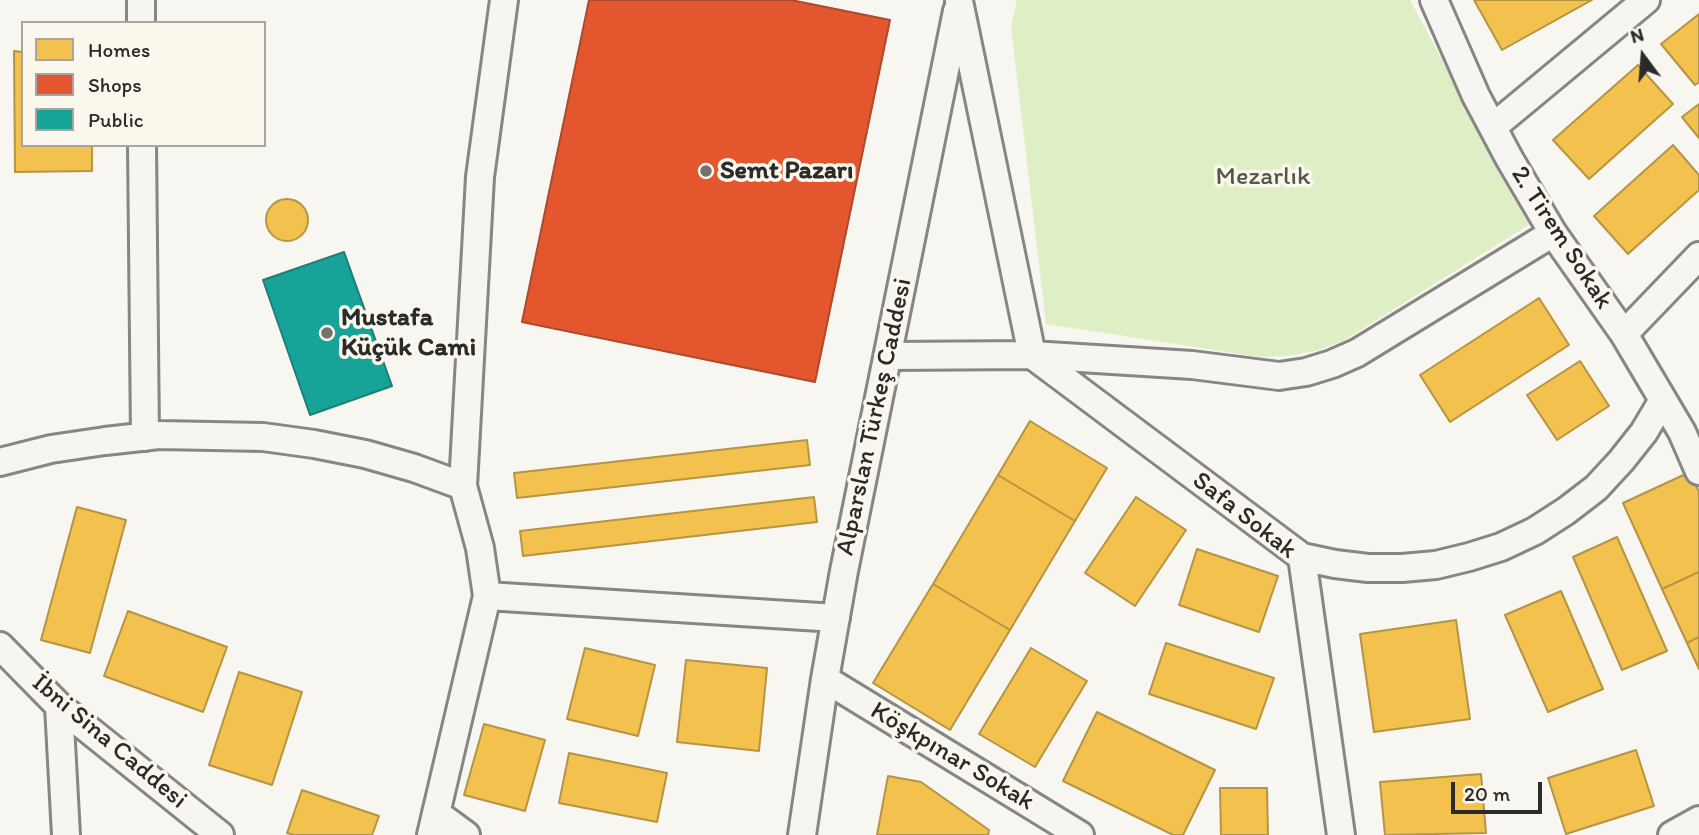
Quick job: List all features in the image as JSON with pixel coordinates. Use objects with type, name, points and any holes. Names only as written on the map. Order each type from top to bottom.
[{"type":"street","points":[[141,0],[141,21]]},
{"type":"street","points":[[466,835],[434,824],[487,596],[480,548],[463,486],[480,177],[504,0]]},
{"type":"street","points":[[959,0],[1032,355]]},
{"type":"street","name":"Alparslan Türkeş Caddesi","points":[[802,835],[825,679],[865,463],[959,0]]},
{"type":"street","name":"2. Tirem Sokak","points":[[1434,0],[1471,86],[1493,127],[1553,233],[1624,334],[1682,432],[1699,471]]},
{"type":"street","points":[[1493,127],[1646,0]]},
{"type":"street","points":[[142,147],[145,437]]},
{"type":"street","points":[[888,356],[1032,355],[1192,365],[1279,376],[1306,372],[1332,365],[1357,353],[1553,233]]},
{"type":"street","points":[[1624,334],[1699,256]]},
{"type":"street","name":"Safa Sokak","points":[[1032,355],[1302,557],[1340,835]]},
{"type":"street","points":[[1302,557],[1368,568],[1402,568],[1436,565],[1501,547],[1545,524],[1596,488],[1644,432],[1662,400]]},
{"type":"street","points":[[0,462],[51,449],[145,437],[224,435],[314,444],[365,454],[463,486]]},
{"type":"street","points":[[487,596],[836,618]]},
{"type":"street","name":"İbni Sina Caddesi","points":[[0,646],[59,706],[220,835]]},
{"type":"street","name":"Köşkpınar Sokak","points":[[825,679],[1080,835]]},
{"type":"street","points":[[59,706],[66,835]]},
{"type":"street","points":[[1672,835],[1699,820]]},
{"type":"green space","name":"Mezarlık","points":[[1017,0],[1410,0],[1530,224],[1343,341],[1316,351],[1259,357],[1046,324],[1011,27]]},
{"type":"building: Homes","points":[[1474,0],[1592,0],[1502,50]]},
{"type":"building: Homes","points":[[1699,14],[1699,82],[1695,85],[1661,44]]},
{"type":"building: Homes","points":[[14,51],[21,52],[21,147],[92,147],[92,171],[15,172]]},
{"type":"building: Homes","points":[[1638,65],[1673,104],[1589,179],[1553,140]]},
{"type":"building: Homes","points":[[1699,104],[1699,138],[1682,117]]},
{"type":"building: Homes","points":[[1673,145],[1699,175],[1699,190],[1628,254],[1594,216]]},
{"type":"building: Homes","points":[[287,199],[302,205],[308,220],[302,235],[287,241],[272,235],[266,220],[272,205]]},
{"type":"building: Homes","points":[[1539,298],[1569,345],[1450,422],[1420,375]]},
{"type":"building: Homes","points":[[1580,361],[1609,406],[1557,440],[1527,395]]},
{"type":"building: Homes","points":[[1030,421],[1107,468],[1075,521],[998,475]]},
{"type":"building: Homes","points":[[807,440],[810,465],[517,498],[514,473]]},
{"type":"building: Homes","points":[[1690,472],[1699,492],[1699,572],[1662,589],[1623,503]]},
{"type":"building: Homes","points":[[998,475],[1075,521],[1010,630],[933,584]]},
{"type":"building: Homes","points":[[814,497],[817,522],[523,556],[520,531]]},
{"type":"building: Homes","points":[[1136,497],[1186,530],[1135,606],[1085,573]]},
{"type":"building: Homes","points":[[77,507],[126,520],[90,653],[41,640]]},
{"type":"building: Homes","points":[[1617,537],[1667,651],[1622,670],[1573,557]]},
{"type":"building: Homes","points":[[1197,549],[1278,576],[1259,632],[1179,605]]},
{"type":"building: Homes","points":[[1699,572],[1699,637],[1687,643],[1662,589]]},
{"type":"building: Homes","points":[[933,584],[1010,630],[950,730],[873,683]]},
{"type":"building: Homes","points":[[1561,591],[1603,689],[1548,712],[1505,615]]},
{"type":"building: Homes","points":[[128,611],[227,647],[203,712],[104,676]]},
{"type":"building: Homes","points":[[1456,620],[1470,719],[1374,732],[1360,634]]},
{"type":"building: Homes","points":[[1699,637],[1699,669],[1687,643]]},
{"type":"building: Homes","points":[[1166,643],[1274,678],[1256,729],[1149,694]]},
{"type":"building: Homes","points":[[585,648],[655,665],[638,736],[567,719]]},
{"type":"building: Homes","points":[[1031,648],[1087,681],[1035,767],[979,734]]},
{"type":"building: Homes","points":[[686,660],[767,668],[759,751],[677,742]]},
{"type":"building: Homes","points":[[239,672],[302,692],[272,785],[209,765]]},
{"type":"building: Homes","points":[[1097,712],[1215,770],[1183,835],[1173,835],[1063,781]]},
{"type":"building: Homes","points":[[484,724],[545,740],[525,811],[464,795]]},
{"type":"building: Homes","points":[[1636,750],[1654,806],[1566,834],[1548,778]]},
{"type":"building: Homes","points":[[569,753],[667,773],[657,822],[559,803]]},
{"type":"building: Homes","points":[[1481,774],[1486,833],[1385,835],[1380,782]]},
{"type":"building: Homes","points":[[888,776],[921,782],[989,830],[988,835],[877,835]]},
{"type":"building: Homes","points":[[1220,788],[1267,788],[1268,835],[1221,835]]},
{"type":"building: Homes","points":[[302,790],[379,816],[372,835],[287,833]]},
{"type":"building: Shops","name":"Semt Pazarı","points":[[589,0],[791,0],[890,20],[815,382],[522,322]]},
{"type":"building: Public","name":"Mustafa Küçük Cami","points":[[344,252],[392,386],[310,415],[263,280]]},
{"type":"place","name":"Semt Pazarı","points":[[706,171]]},
{"type":"place","name":"Mustafa Küçük Cami","points":[[327,333]]}]
